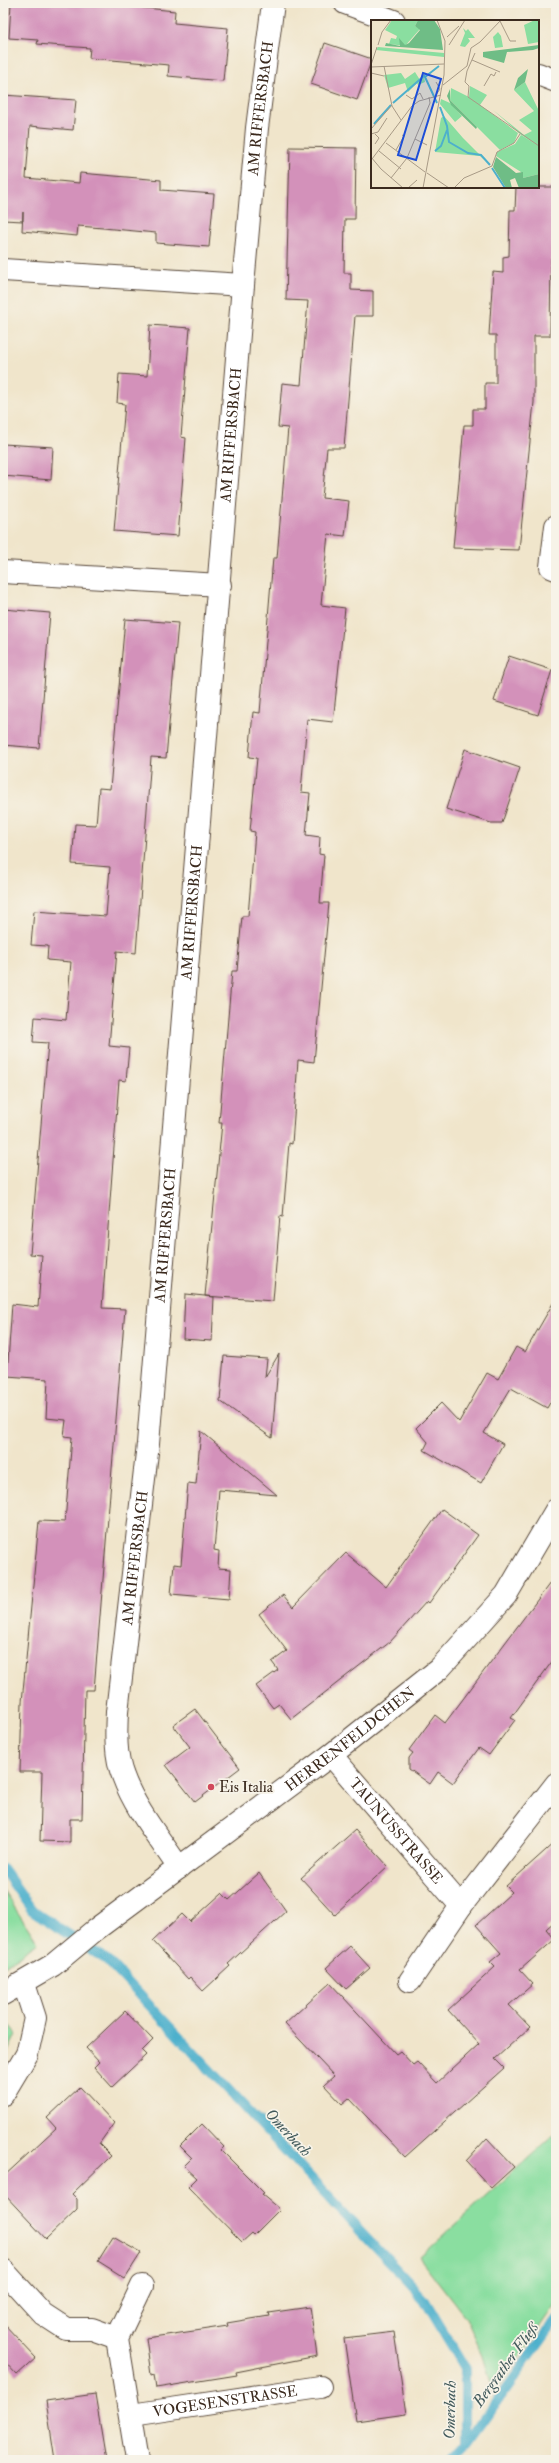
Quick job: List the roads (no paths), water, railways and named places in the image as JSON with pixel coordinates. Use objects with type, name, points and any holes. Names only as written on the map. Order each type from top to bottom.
[{"type":"street","name":"AM RIFFERSBACH","points":[[179,1868],[140,1808],[123,1776],[116,1744],[117,1712],[148,1444],[220,585],[243,285],[257,128],[273,3]]},
{"type":"street","points":[[345,3],[391,20]]},
{"type":"street","points":[[539,74],[556,81]]},
{"type":"street","points":[[3,270],[243,285]]},
{"type":"street","points":[[556,526],[551,567],[556,569]]},
{"type":"street","points":[[3,572],[220,585]]},
{"type":"street","name":"HERRENFELDCHEN","points":[[3,1994],[24,1984],[53,1965],[95,1930],[331,1755],[439,1670],[506,1595],[556,1510]]},
{"type":"street","name":"TAUNUSSTRASSE","points":[[331,1755],[461,1906]]},
{"type":"street","points":[[410,1981],[461,1906],[556,1784]]},
{"type":"street","points":[[3,2094],[27,2054],[35,2018],[24,1984]]},
{"type":"street","points":[[3,2270],[43,2314],[66,2329],[92,2330],[117,2338]]},
{"type":"street","points":[[137,2460],[131,2415],[117,2338],[142,2286]]},
{"type":"street","name":"VOGESENSTRASSE","points":[[131,2415],[320,2387]]},
{"type":"waterway","name":"Omerbach","points":[[3,1869],[32,1910],[108,1961],[424,2299],[465,2368],[465,2446],[452,2460]]},
{"type":"waterway","name":"Bergrather Fließ","points":[[465,2446],[556,2320]]},
{"type":"place","name":"Eis Italia","points":[[211,1787]]}]
